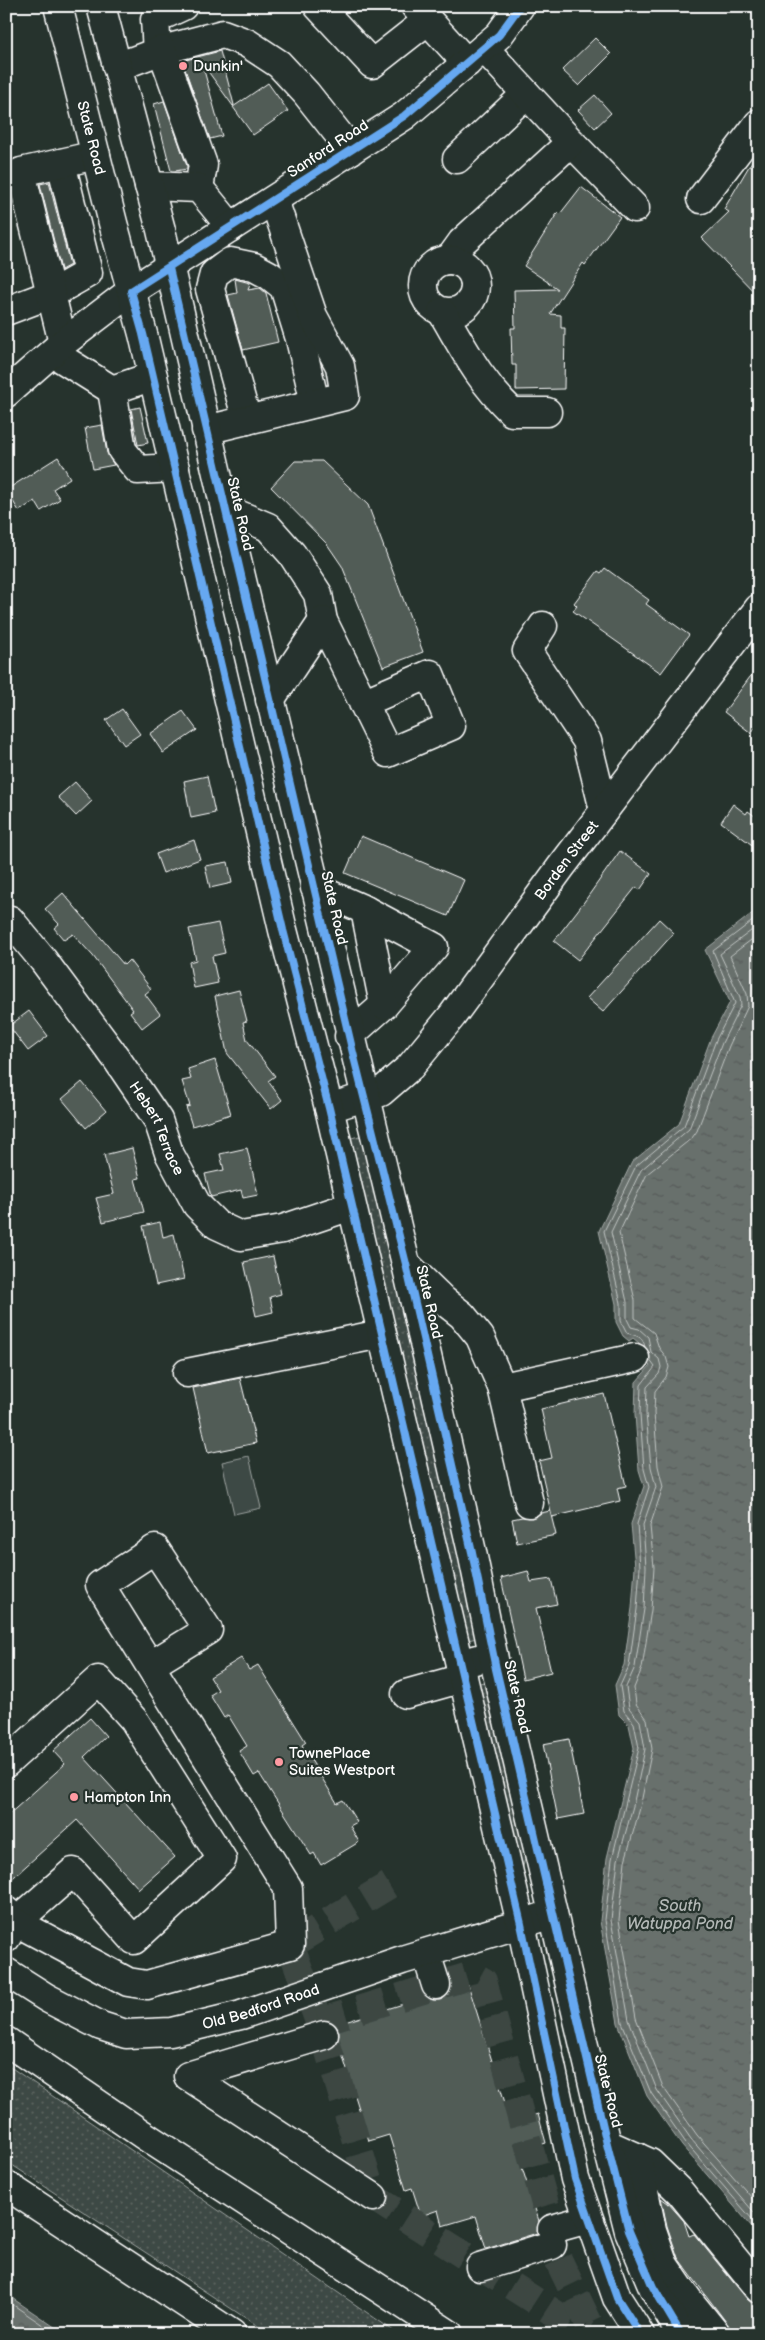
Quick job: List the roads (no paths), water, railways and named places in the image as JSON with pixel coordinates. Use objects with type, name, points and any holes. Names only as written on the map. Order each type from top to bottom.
[{"type":"main road","name":"State Road","points":[[58,6],[153,376],[283,930],[329,1108],[462,1671],[520,1924],[575,2179],[616,2298],[640,2334]]},
{"type":"main road","name":"State Road","points":[[101,6],[169,268],[364,1097],[406,1264],[472,1552],[493,1655],[607,2144],[629,2231],[653,2287],[674,2300],[681,2334]]},
{"type":"main road","points":[[183,6],[155,19],[160,51],[203,165],[199,188]]},
{"type":"main road","points":[[318,6],[372,64],[422,13],[526,94],[635,208]]},
{"type":"main road","name":"Sanford Road","points":[[6,393],[58,348],[130,291],[169,268],[404,116],[499,35],[520,6]]},
{"type":"main road","points":[[117,67],[160,51],[222,34],[247,43],[279,64],[306,92],[351,150]]},
{"type":"main road","points":[[458,159],[526,94]]},
{"type":"main road","points":[[700,199],[759,123]]},
{"type":"main road","points":[[449,260],[462,242],[571,142]]},
{"type":"main road","points":[[96,155],[13,174],[51,294],[58,348],[112,390],[122,450],[138,470],[175,468]]},
{"type":"main road","points":[[6,311],[51,294],[88,273],[61,163]]},
{"type":"main road","points":[[149,186],[199,188],[231,227]]},
{"type":"main road","points":[[206,430],[345,396],[340,366],[313,316],[274,200]]},
{"type":"main road","points":[[442,312],[457,312],[470,304],[476,290],[474,275],[464,264],[449,260],[435,264],[425,276],[423,290],[430,304],[442,312],[479,376],[493,394],[512,412],[547,412]]},
{"type":"main road","points":[[248,420],[210,289],[214,274],[230,262],[254,266],[284,287],[300,339],[315,403]]},
{"type":"main road","points":[[112,390],[153,376]]},
{"type":"main road","points":[[225,509],[268,527],[292,554],[318,594],[323,621],[363,703]]},
{"type":"main road","name":"Borden Street","points":[[329,1108],[381,1092],[410,1067],[452,1016],[604,810],[759,608]]},
{"type":"main road","points":[[270,700],[323,621]]},
{"type":"main road","points":[[543,626],[527,651],[587,741],[604,810]]},
{"type":"main road","points":[[315,888],[365,910],[434,947],[384,1004],[350,1036]]},
{"type":"main road","points":[[365,910],[384,1004]]},
{"type":"main road","name":"Hebert Terrace","points":[[10,920],[43,960],[116,1058],[158,1120],[169,1153],[197,1205],[217,1225],[241,1236],[283,1229],[351,1206]]},
{"type":"main road","points":[[406,1264],[444,1302],[462,1315],[480,1337],[502,1387],[529,1503]]},
{"type":"main road","points":[[187,1372],[381,1334]]},
{"type":"main road","points":[[502,1387],[635,1358]]},
{"type":"main road","points":[[406,1694],[462,1671],[493,1655]]},
{"type":"main road","points":[[134,1940],[73,1872],[10,1924],[103,1968],[128,1982],[147,1985],[290,1945],[288,1888],[151,1666]]},
{"type":"main road","points":[[6,1763],[98,1680],[134,1720],[222,1859],[103,1968]]},
{"type":"main road","name":"Old Bedford Road","points":[[6,1972],[47,1998],[101,2026],[126,2034],[171,2032],[241,2015],[426,1953],[553,1914]]},
{"type":"main road","points":[[426,1953],[436,1985]]},
{"type":"main road","points":[[324,2035],[188,2076],[373,2197]]},
{"type":"main road","points":[[6,2042],[142,2134],[449,2334]]},
{"type":"main road","points":[[607,2144],[650,2163],[680,2192],[759,2289]]},
{"type":"main road","points":[[637,2157],[652,2230],[674,2300],[716,2334]]},
{"type":"main road","points":[[6,2185],[232,2334]]},
{"type":"main road","points":[[480,2267],[552,2237],[588,2219]]},
{"type":"water","name":"South Watuppa Pond","points":[[759,908],[759,2235],[682,2146],[647,2096],[618,2023],[600,1921],[607,1858],[634,1748],[629,1725],[619,1715],[615,1685],[624,1665],[632,1608],[635,1567],[631,1524],[644,1486],[639,1470],[635,1414],[636,1382],[650,1366],[648,1364],[639,1364],[639,1343],[633,1338],[629,1341],[623,1336],[616,1322],[616,1304],[599,1231],[632,1162],[679,1124],[711,1038],[730,1002],[705,950]]},
{"type":"water","points":[[6,2294],[65,2334],[6,2334]]},
{"type":"tunnel","points":[[389,1885],[290,1945],[324,2035],[373,2197],[587,2334]]},
{"type":"tunnel","points":[[319,2022],[472,1975],[483,1981],[552,2229],[554,2251],[594,2334]]},
{"type":"place","name":"Dunkin'","points":[[183,66]]},
{"type":"place","name":"TownePlace Suites Westport","points":[[279,1762]]},
{"type":"place","name":"Hampton Inn","points":[[74,1797]]}]
